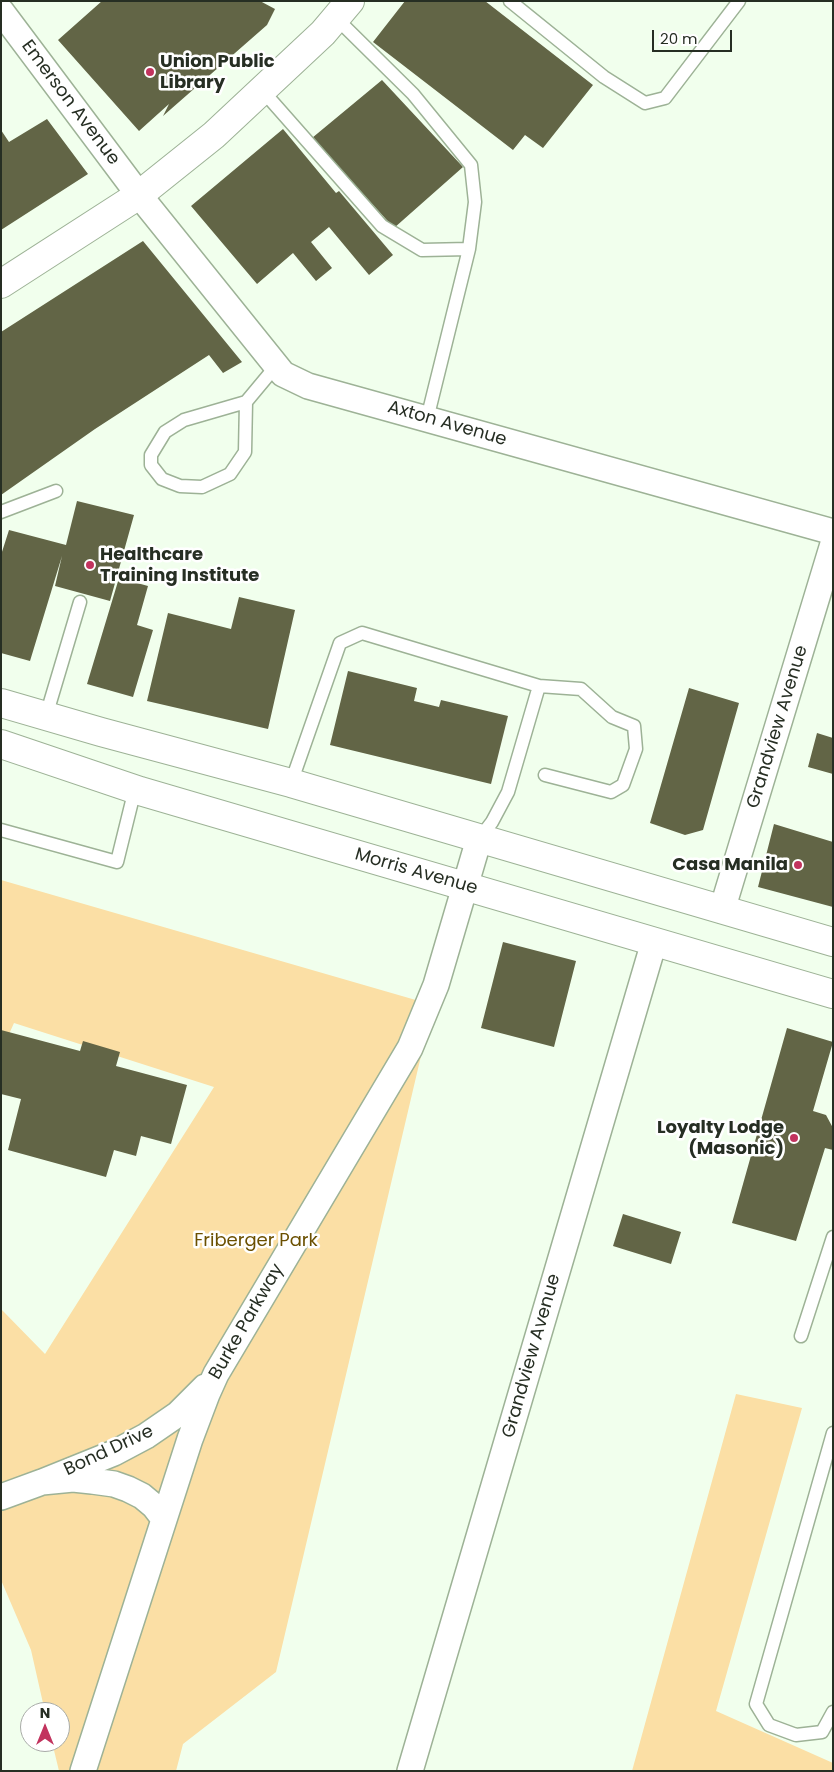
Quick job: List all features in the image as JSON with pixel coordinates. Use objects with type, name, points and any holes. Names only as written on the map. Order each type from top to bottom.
[{"type":"main road","points":[[1,284],[139,195],[214,136],[323,33],[343,10]]},
{"type":"main road","points":[[1,703],[146,745],[291,783],[833,942]]},
{"type":"main road","name":"Morris Avenue","points":[[1,744],[135,789],[833,994]]},
{"type":"street","name":"Emerson Avenue","points":[[1,11],[139,195]]},
{"type":"street","name":"Axton Avenue","points":[[139,195],[283,374],[308,386],[833,532]]},
{"type":"street","name":"Grandview Avenue","points":[[722,910],[833,544]]},
{"type":"street","name":"Burke Parkway","points":[[83,1771],[198,1416],[216,1374],[410,1048],[436,985],[479,839]]},
{"type":"street","name":"Grandview Avenue","points":[[410,1771],[654,942]]},
{"type":"street","name":"Bond Drive","points":[[1,1497],[114,1453],[146,1436],[178,1414],[202,1391],[216,1374]]},
{"type":"street","name":"Bond Drive","points":[[42,1482],[73,1479],[114,1484],[142,1496],[164,1519]]},
{"type":"lane","points":[[510,1],[604,77],[645,103],[665,98],[739,1]]},
{"type":"lane","points":[[343,10],[471,165],[476,202],[469,249],[427,419]]},
{"type":"lane","points":[[262,90],[382,226],[422,250],[469,249]]},
{"type":"lane","points":[[246,402],[245,452],[230,474],[202,487],[180,486],[162,478],[151,465],[151,455],[165,432],[184,420],[246,402],[276,366]]},
{"type":"lane","points":[[1,512],[56,490]]},
{"type":"lane","points":[[46,716],[80,602]]},
{"type":"lane","points":[[291,783],[340,643],[362,633],[539,686],[580,689],[612,717],[634,726],[636,749],[623,785],[611,792],[545,775]]},
{"type":"lane","points":[[479,839],[492,822],[508,792],[539,686]]},
{"type":"lane","points":[[1,830],[117,862],[135,789]]},
{"type":"lane","points":[[801,1336],[833,1237]]},
{"type":"lane","points":[[833,1433],[756,1704],[769,1725],[796,1735],[822,1732],[833,1712]]},
{"type":"green space","name":"Friberger Park","points":[[1,880],[433,1005],[276,1672],[183,1744],[176,1771],[59,1771],[54,1752],[70,1752],[70,1702],[43,1702],[31,1650],[1,1580],[1,1309],[45,1354],[214,1087],[14,1023],[1,1052]]},
{"type":"green space","points":[[736,1394],[802,1408],[716,1711],[833,1763],[833,1771],[632,1771]]},
{"type":"building","name":"Union Public Library","points":[[102,1],[260,1],[275,9],[267,25],[163,116],[169,104],[139,131],[58,40]]},
{"type":"building","points":[[405,1],[485,1],[593,85],[543,148],[525,135],[513,150],[373,42]]},
{"type":"building","points":[[382,80],[463,167],[394,228],[312,138]]},
{"type":"building","points":[[47,119],[88,174],[1,230],[1,130],[9,142]]},
{"type":"building","points":[[283,129],[336,193],[339,191],[393,255],[369,275],[329,227],[311,242],[332,268],[316,281],[293,253],[257,284],[191,206]]},
{"type":"building","points":[[143,241],[242,362],[223,373],[209,355],[95,429],[1,495],[1,332]]},
{"type":"building","points":[[77,501],[134,515],[110,601],[55,586],[62,556],[30,661],[1,653],[1,555],[9,530],[66,545]]},
{"type":"building","points":[[119,578],[148,586],[137,625],[153,630],[133,697],[87,684]]},
{"type":"building","points":[[239,597],[295,610],[268,729],[147,701],[168,613],[231,629]]},
{"type":"building","points":[[348,671],[417,688],[414,701],[439,707],[441,700],[508,716],[491,784],[330,745]]},
{"type":"building","points":[[689,688],[739,703],[703,830],[685,835],[650,823]]},
{"type":"building","points":[[817,733],[833,738],[833,774],[808,767]]},
{"type":"building","name":"Casa Manila","points":[[774,824],[833,842],[833,907],[758,887]]},
{"type":"building","points":[[503,942],[576,961],[554,1047],[481,1028]]},
{"type":"building","name":"Loyalty Lodge (Masonic)","points":[[787,1028],[833,1042],[813,1111],[826,1115],[833,1128],[833,1150],[825,1148],[796,1241],[732,1223]]},
{"type":"building","points":[[1,1030],[80,1051],[83,1041],[120,1052],[116,1066],[187,1085],[171,1144],[141,1136],[136,1156],[114,1150],[106,1177],[8,1150],[21,1099],[1,1094]]},
{"type":"building","points":[[623,1214],[681,1232],[671,1264],[613,1246]]},
{"type":"place","name":"Union Public Library","points":[[150,72]]},
{"type":"place","name":"Healthcare Training Institute","points":[[90,565]]},
{"type":"place","name":"Casa Manila","points":[[798,865]]},
{"type":"place","name":"Loyalty Lodge (Masonic)","points":[[794,1138]]}]
